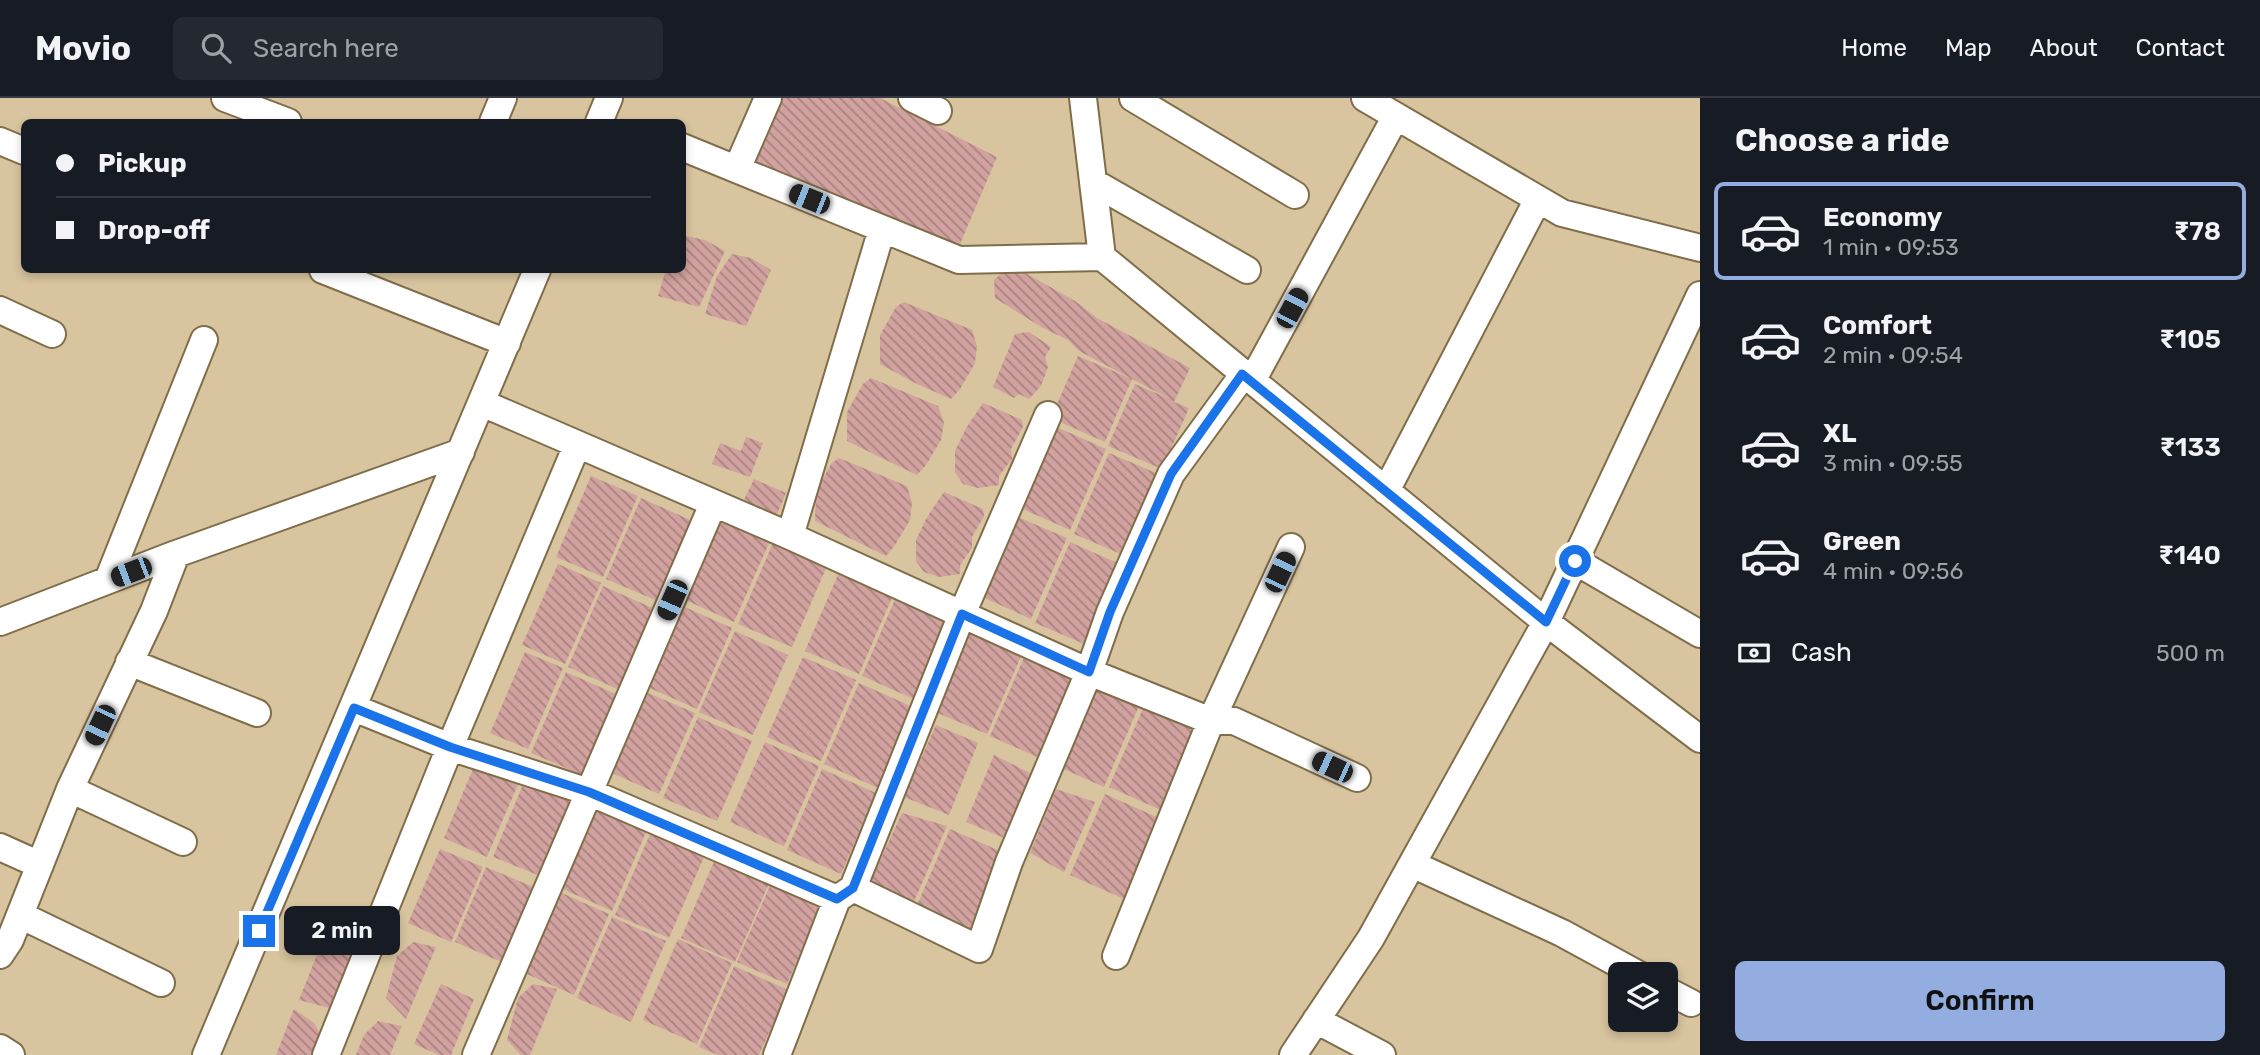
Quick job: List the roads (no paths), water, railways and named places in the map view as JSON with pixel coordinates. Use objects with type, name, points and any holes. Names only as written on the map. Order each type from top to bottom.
[{"type":"street","points":[[225,98],[280,119]]},
{"type":"street","points":[[494,119],[503,98]]},
{"type":"street","points":[[737,169],[768,98]]},
{"type":"street","points":[[912,98],[938,111]]},
{"type":"street","points":[[1083,98],[1102,257]]},
{"type":"street","points":[[1133,98],[1295,195]]},
{"type":"street","points":[[1365,98],[1562,213],[1700,248]]},
{"type":"street","points":[[354,708],[450,747],[589,792],[979,949],[1009,862],[1089,672],[1110,612],[1171,474],[1247,378],[1396,116]]},
{"type":"street","points":[[0,141],[21,150]]},
{"type":"street","points":[[686,149],[959,260],[1102,257],[1546,622],[1700,739]]},
{"type":"street","points":[[1093,182],[1247,270]]},
{"type":"street","points":[[1387,491],[1538,199]]},
{"type":"street","points":[[790,536],[882,229]]},
{"type":"street","points":[[331,273],[507,343]]},
{"type":"street","points":[[206,1055],[536,273]]},
{"type":"street","points":[[1293,1055],[1371,938],[1546,622],[1700,295]]},
{"type":"street","points":[[0,310],[52,334]]},
{"type":"street","points":[[108,580],[204,340]]},
{"type":"street","points":[[482,403],[790,536],[1089,672],[1211,721],[1234,721],[1357,778]]},
{"type":"street","points":[[777,1055],[1048,415]]},
{"type":"street","points":[[326,1055],[450,747],[577,445]]},
{"type":"street","points":[[0,622],[176,554],[461,452]]},
{"type":"street","points":[[476,1055],[713,504]]},
{"type":"street","points":[[1116,956],[1211,721],[1291,547]]},
{"type":"street","points":[[0,955],[10,940],[70,789],[154,611],[176,554]]},
{"type":"street","points":[[1575,561],[1700,634]]},
{"type":"street","points":[[129,662],[257,713]]},
{"type":"street","points":[[70,789],[183,842]]},
{"type":"street","points":[[0,847],[40,865]]},
{"type":"street","points":[[1412,864],[1562,933],[1615,962]]},
{"type":"street","points":[[20,915],[161,983]]},
{"type":"street","points":[[1678,996],[1691,1003]]},
{"type":"street","points":[[1316,1020],[1381,1055]]},
{"type":"street","points":[[0,1048],[11,1055]]}]
